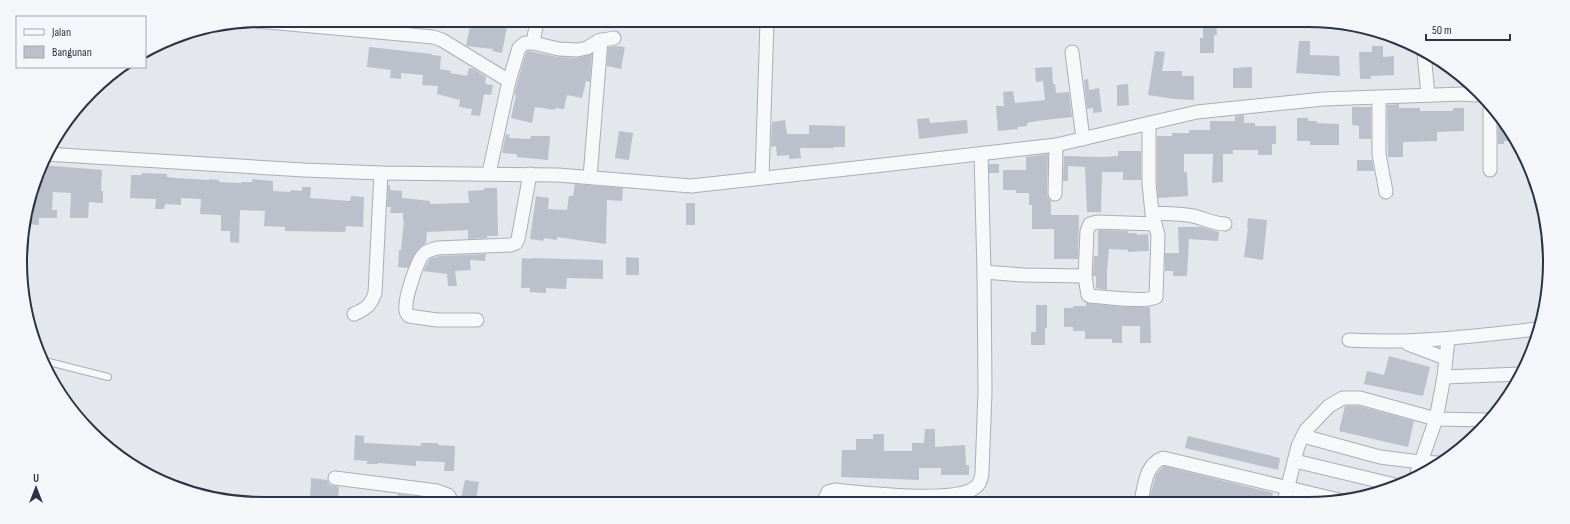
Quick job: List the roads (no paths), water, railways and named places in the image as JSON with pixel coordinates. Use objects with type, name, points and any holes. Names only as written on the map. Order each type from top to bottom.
[{"type":"street","points":[[344,27],[433,37],[442,40],[509,81]]},
{"type":"street","points":[[533,42],[536,27]]},
{"type":"street","points":[[762,177],[767,27]]},
{"type":"street","points":[[489,174],[509,81],[519,48],[525,42],[533,42],[559,48],[577,50],[587,48],[601,40],[614,38]]},
{"type":"street","points":[[590,177],[601,40]]},
{"type":"street","points":[[1072,52],[1083,139]]},
{"type":"street","points":[[1424,57],[1428,95]]},
{"type":"street","points":[[53,154],[304,170],[381,173],[530,174],[590,177],[691,186],[981,154],[1056,144],[1197,112],[1323,99],[1473,95]]},
{"type":"street","points":[[1379,98],[1379,154],[1386,192]]},
{"type":"street","points":[[1490,114],[1490,170]]},
{"type":"street","points":[[1149,123],[1149,184],[1154,219],[1158,235],[1156,297],[1149,299],[1088,295],[1085,277],[1087,231],[1091,223],[1154,219],[1186,215],[1198,217],[1216,224],[1225,224]]},
{"type":"street","points":[[1055,194],[1056,144]]},
{"type":"street","points":[[938,497],[963,493],[976,487],[981,478],[985,392],[981,154]]},
{"type":"street","points":[[354,314],[367,308],[375,293],[381,173]]},
{"type":"street","points":[[477,320],[436,320],[410,316],[406,312],[406,301],[417,266],[423,254],[437,248],[512,245],[516,243],[530,174]]},
{"type":"street","points":[[984,272],[1085,277]]},
{"type":"street","points":[[1349,340],[1382,342],[1448,339],[1533,330]]},
{"type":"street","points":[[1418,470],[1436,419],[1444,377],[1448,339]]},
{"type":"street","points":[[1399,341],[1445,358]]},
{"type":"street","points":[[1444,377],[1515,374]]},
{"type":"street","points":[[1285,497],[1298,446],[1306,430],[1329,406],[1343,398],[1360,398],[1436,419],[1482,420]]},
{"type":"street","points":[[1303,436],[1380,457],[1431,463]]},
{"type":"street","points":[[1142,497],[1149,470],[1157,460],[1163,458],[1322,496]]},
{"type":"street","points":[[1295,461],[1388,483]]},
{"type":"street","points":[[335,478],[437,491],[448,495],[449,497]]},
{"type":"street","points":[[826,497],[828,492],[835,490],[906,497]]},
{"type":"lane","points":[[50,363],[108,377]]}]
